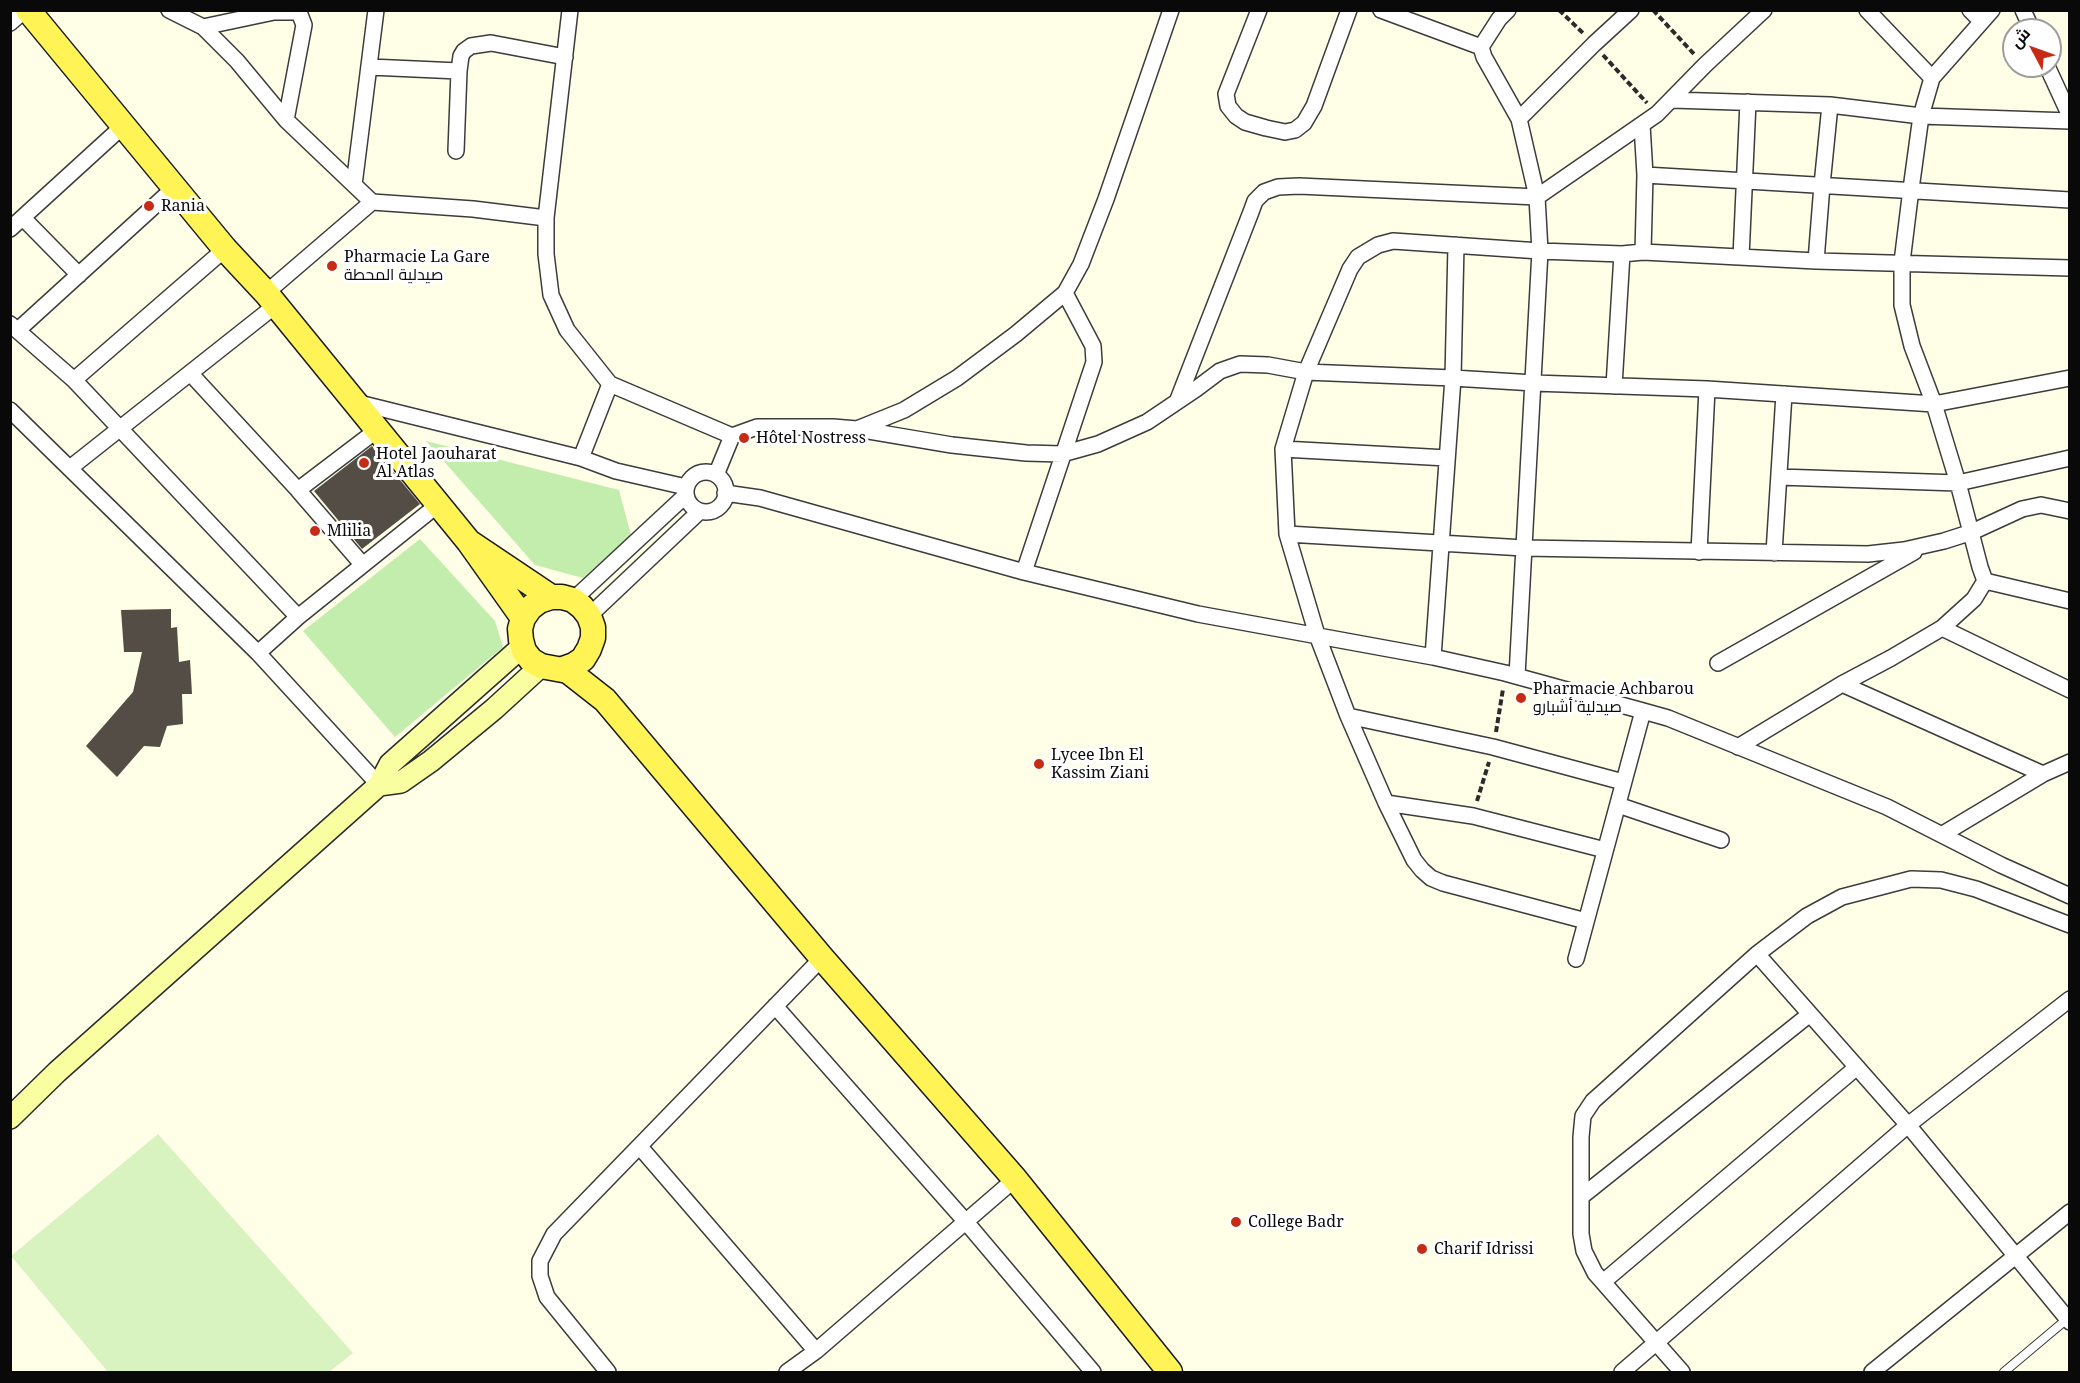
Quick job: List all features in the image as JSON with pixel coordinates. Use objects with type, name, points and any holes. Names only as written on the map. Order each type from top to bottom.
[{"type":"main road","points":[[26,10],[440,503],[523,618]]},
{"type":"main road","points":[[469,542],[571,605],[592,627],[593,638],[583,659],[574,665],[552,668]]},
{"type":"main road","points":[[571,605],[540,601],[530,608],[523,618],[520,629],[523,646],[531,660],[568,671],[605,700],[822,958],[1015,1179],[1170,1372]]},
{"type":"main road","points":[[589,649],[605,700]]},
{"type":"street","points":[[10,23],[26,10]]},
{"type":"street","points":[[169,10],[202,27],[237,61],[286,120],[372,202],[473,209],[546,218]]},
{"type":"street","points":[[354,185],[376,10]]},
{"type":"street","points":[[570,10],[546,218],[546,254],[550,295],[567,330],[610,384],[732,436],[757,427],[833,427],[952,445],[1026,453],[1062,454],[1108,440],[1147,422],[1220,371],[1240,364],[1268,365],[1306,372],[1707,389],[1934,405],[2070,378]]},
{"type":"street","points":[[857,429],[904,410],[957,378],[1016,334],[1065,293],[1081,264],[1106,199],[1171,10]]},
{"type":"street","points":[[1259,10],[1226,94],[1228,106],[1245,122],[1266,129],[1286,132],[1295,130],[1304,123],[1314,106],[1349,10]]},
{"type":"street","points":[[1380,10],[1481,47]]},
{"type":"street","points":[[1508,10],[1498,19],[1481,47],[1484,57],[1520,119],[1537,197],[1540,251],[1517,676]]},
{"type":"street","points":[[1520,119],[1631,10]]},
{"type":"street","points":[[1867,10],[1932,78]]},
{"type":"street","points":[[202,27],[274,12],[299,12],[304,25],[286,120]]},
{"type":"street","points":[[1177,402],[1253,206],[1264,192],[1278,187],[1299,186],[1537,197],[1657,114],[1754,14]]},
{"type":"street","points":[[1738,747],[1842,684],[1942,628],[1974,599],[1985,581],[1958,483],[1934,405],[1912,346],[1902,305],[1902,262],[1921,116],[1932,78],[1981,14]]},
{"type":"street","points":[[456,151],[459,71],[464,51],[480,43],[491,43],[565,57]]},
{"type":"street","points":[[370,67],[459,71]]},
{"type":"street","points":[[2053,78],[2070,116]]},
{"type":"street","points":[[1672,100],[1830,105],[1921,116],[2070,121]]},
{"type":"street","points":[[1741,257],[1748,102]]},
{"type":"street","points":[[1816,261],[1830,105]]},
{"type":"street","points":[[1642,125],[1645,175],[1643,252]]},
{"type":"street","points":[[10,229],[123,126]]},
{"type":"street","points":[[1645,175],[2070,200]]},
{"type":"street","points":[[174,188],[79,275],[14,327],[74,380],[298,617]]},
{"type":"street","points":[[70,468],[190,373],[372,202]]},
{"type":"street","points":[[23,218],[79,275]]},
{"type":"street","points":[[1586,921],[1431,878],[1414,860],[1348,716],[1317,635],[1287,534],[1283,449],[1306,372],[1350,269],[1358,257],[1378,244],[1393,241],[1540,251],[1622,254],[1643,252],[1816,261],[2070,268]]},
{"type":"street","points":[[1433,657],[1453,378],[1456,245]]},
{"type":"street","points":[[74,380],[225,249]]},
{"type":"street","points":[[1614,386],[1622,254]]},
{"type":"street","points":[[1024,572],[1094,362],[1094,353],[1082,324],[1065,293]]},
{"type":"street","points":[[190,373],[298,489],[362,564]]},
{"type":"street","points":[[581,458],[610,384]]},
{"type":"street","points":[[1699,552],[1707,389]]},
{"type":"street","points":[[1774,552],[1784,394]]},
{"type":"street","points":[[353,402],[581,458],[616,471],[686,491]]},
{"type":"street","points":[[10,410],[258,653],[379,785]]},
{"type":"street","points":[[298,489],[377,430]]},
{"type":"street","points":[[716,475],[732,436]]},
{"type":"street","points":[[1283,449],[1447,458]]},
{"type":"street","points":[[1779,477],[1958,483],[2070,458]]},
{"type":"street","points":[[571,605],[686,491],[695,476],[702,473],[716,475],[722,480],[725,494],[724,500],[714,510],[700,511],[693,508],[686,491]]},
{"type":"street","points":[[725,494],[770,501],[1024,572],[1198,614],[1433,657],[1517,676],[1668,718],[1887,807],[2001,865],[2070,896]]},
{"type":"street","points":[[258,653],[362,564],[440,503]]},
{"type":"street","points":[[1287,534],[1524,548],[1868,554],[1926,545],[1972,532],[2022,509],[2041,505],[2070,511]]},
{"type":"street","points":[[571,605],[700,511]]},
{"type":"street","points":[[1718,663],[1926,545]]},
{"type":"street","points":[[1985,581],[2070,601]]},
{"type":"street","points":[[1942,628],[2070,690]]},
{"type":"street","points":[[10,1118],[57,1072],[379,785],[390,764],[523,646]]},
{"type":"street","points":[[379,785],[401,782],[494,709],[552,668]]},
{"type":"street","points":[[1842,684],[2043,774]]},
{"type":"street","points":[[1576,959],[1643,711]]},
{"type":"street","points":[[1348,716],[1493,747],[1623,782]]},
{"type":"street","points":[[1943,834],[2043,774],[2070,762]]},
{"type":"street","points":[[1386,803],[1473,816],[1605,850]]},
{"type":"street","points":[[1618,805],[1721,840]]},
{"type":"street","points":[[1682,1372],[1595,1273],[1584,1251],[1581,1234],[1583,1116],[1593,1101],[1757,954],[1807,916],[1842,897],[1911,879],[1941,880],[1976,889],[2070,925]]},
{"type":"street","points":[[1757,954],[1908,1125],[2068,1321]]},
{"type":"street","points":[[608,1372],[547,1297],[540,1276],[540,1261],[554,1234],[822,958]]},
{"type":"street","points":[[1622,1372],[1908,1125],[2070,999]]},
{"type":"street","points":[[776,1006],[966,1222],[1093,1372]]},
{"type":"street","points":[[1581,1197],[1810,1014]]},
{"type":"street","points":[[1603,1282],[1857,1067]]},
{"type":"street","points":[[640,1147],[816,1351]]},
{"type":"street","points":[[787,1372],[816,1351],[1015,1179]]},
{"type":"street","points":[[1872,1372],[2070,1212]]},
{"type":"lane","points":[[2004,1372],[2068,1321]]},
{"type":"path","points":[[1559,10],[1594,44],[1657,114]]},
{"type":"path","points":[[1653,10],[1705,65]]},
{"type":"green space","points":[[426,441],[619,490],[631,535],[583,578],[535,565]]},
{"type":"green space","points":[[420,539],[495,621],[503,647],[395,737],[303,631]]},
{"type":"green space","points":[[158,1134],[353,1353],[329,1372],[108,1372],[11,1256]]},
{"type":"building","points":[[372,446],[420,504],[362,549],[314,491]]},
{"type":"building","points":[[171,609],[171,628],[177,627],[179,662],[190,660],[192,694],[182,694],[183,724],[167,726],[160,747],[144,746],[117,777],[86,746],[133,692],[142,652],[124,652],[121,610]]},
{"type":"place","name":"Rania","points":[[149,206]]},
{"type":"place","name":"Pharmacie La Gare صيدلية المحطة","points":[[332,266]]},
{"type":"place","name":"Hôtel Nostress","points":[[744,438]]},
{"type":"place","name":"Hotel Jaouharat Al Atlas","points":[[364,463]]},
{"type":"place","name":"Mlilia","points":[[315,531]]},
{"type":"place","name":"Pharmacie Achbarou صيدلية أشبارو","points":[[1521,698]]},
{"type":"place","name":"Lycee Ibn El Kassim Ziani","points":[[1039,764]]},
{"type":"place","name":"College Badr","points":[[1236,1222]]},
{"type":"place","name":"Charif Idrissi","points":[[1422,1249]]}]
